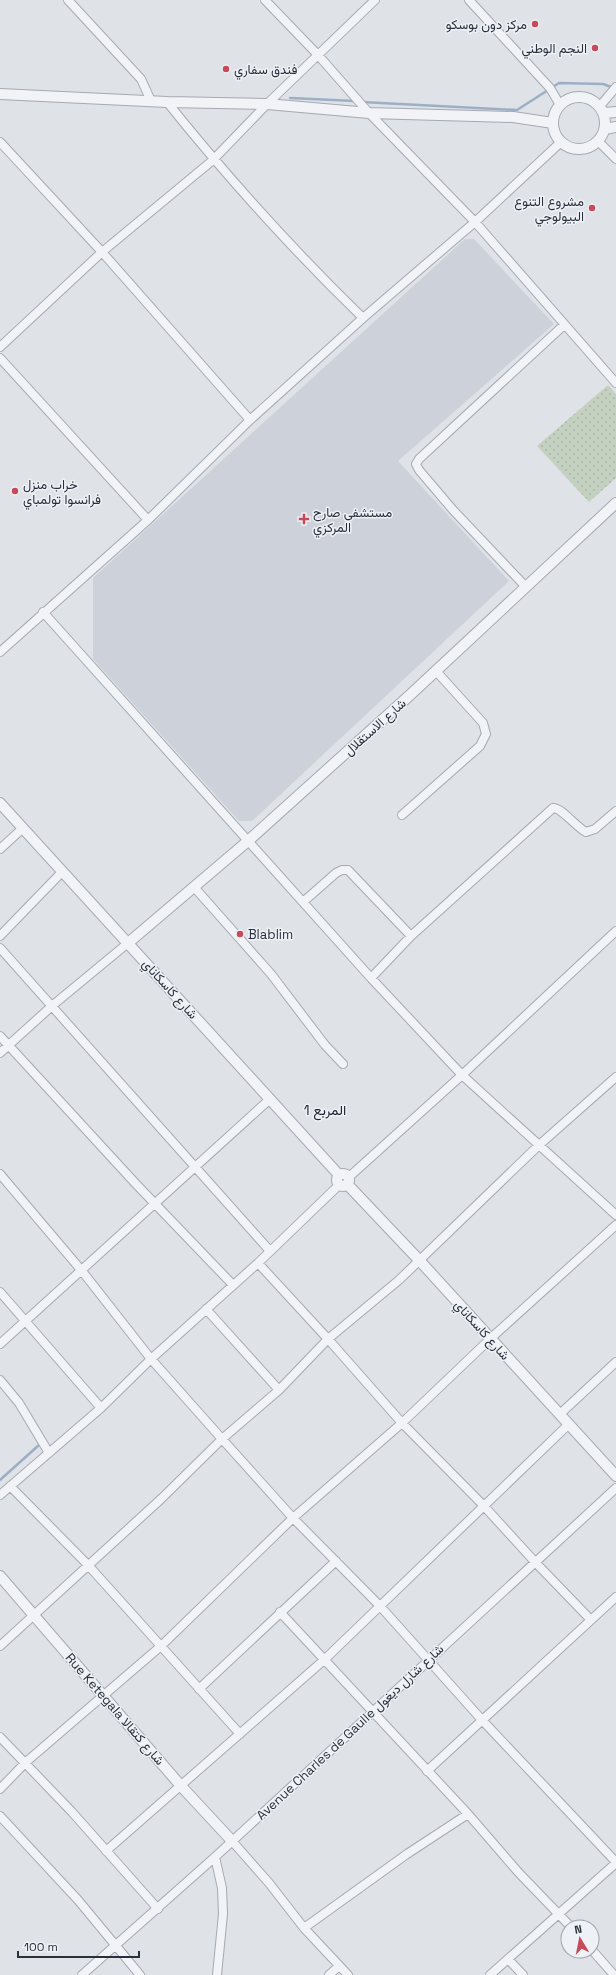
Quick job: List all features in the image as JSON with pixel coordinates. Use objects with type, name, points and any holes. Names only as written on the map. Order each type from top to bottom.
[{"type":"street","points":[[68,0],[141,79],[151,101]]},
{"type":"street","points":[[265,0],[318,55],[369,113],[475,222],[616,383]]},
{"type":"street","points":[[0,347],[102,252],[213,160],[267,104],[375,0]]},
{"type":"street","points":[[469,0],[550,88],[560,105]]},
{"type":"street","points":[[616,87],[602,109],[605,129],[598,141],[584,149],[571,148],[561,142],[556,136],[553,123],[556,110],[568,99],[576,97],[589,99],[602,109],[616,112]]},
{"type":"street","points":[[0,94],[167,102],[267,104],[369,113],[513,117],[553,123]]},
{"type":"street","points":[[167,102],[213,160],[307,263],[363,318]]},
{"type":"street","points":[[605,129],[616,127]]},
{"type":"street","points":[[598,141],[616,159]]},
{"type":"street","points":[[0,142],[102,252],[250,420]]},
{"type":"street","points":[[0,652],[43,612],[148,520],[250,420],[363,318],[475,222],[542,157],[561,142]]},
{"type":"street","points":[[526,587],[453,510],[419,470],[416,464],[419,459],[564,325]]},
{"type":"street","points":[[0,358],[148,520]]},
{"type":"street","name":"شارع الاستقلال","points":[[128,943],[248,841],[436,671],[616,503]]},
{"type":"street","points":[[43,612],[371,978],[462,1076],[616,1215]]},
{"type":"street","points":[[402,816],[480,746],[486,734],[483,723],[436,671]]},
{"type":"street","name":"شارع كاسكاناي","points":[[0,803],[343,1180],[419,1260],[616,1476]]},
{"type":"street","points":[[371,978],[411,936],[553,808],[557,807],[578,828],[586,832],[595,829],[616,811]]},
{"type":"street","points":[[0,850],[23,828]]},
{"type":"street","points":[[303,902],[336,873],[342,870],[348,870],[411,936]]},
{"type":"street","points":[[0,936],[62,872]]},
{"type":"street","points":[[194,887],[272,974],[325,1045],[343,1064]]},
{"type":"street","points":[[0,1495],[101,1408],[151,1359],[270,1252],[343,1180],[462,1076],[616,931]]},
{"type":"street","points":[[0,1053],[128,943]]},
{"type":"street","points":[[0,948],[270,1252]]},
{"type":"street","points":[[0,1036],[155,1204],[233,1285]]},
{"type":"street","points":[[0,1646],[222,1439],[279,1390],[328,1339],[399,1280],[538,1146],[616,1077]]},
{"type":"street","points":[[0,1344],[270,1099]]},
{"type":"street","points":[[0,1174],[82,1271],[151,1359],[222,1439],[293,1518],[380,1606],[482,1720],[616,1862],[490,1975]]},
{"type":"street","points":[[0,1789],[26,1762],[161,1646],[293,1518],[402,1423],[490,1339],[616,1225]]},
{"type":"street","points":[[258,1263],[402,1423],[483,1505],[591,1620]]},
{"type":"street","points":[[0,1292],[101,1408]]},
{"type":"street","points":[[206,1309],[279,1390]]},
{"type":"street","points":[[560,1414],[616,1362]]},
{"type":"street","points":[[0,1380],[19,1403],[49,1453]]},
{"type":"street","points":[[106,1851],[324,1660],[483,1505],[569,1424]]},
{"type":"street","points":[[10,1486],[88,1565],[240,1734]]},
{"type":"street","name":"Avenue Charles de Gaulle شارع شارل ديغول","points":[[82,1975],[158,1909],[616,1488]]},
{"type":"street","points":[[199,1689],[336,1561]]},
{"type":"street","name":"Rue Ketegala شارع كتقالا","points":[[0,1576],[181,1786],[232,1841]]},
{"type":"street","points":[[427,1771],[616,1597]]},
{"type":"street","points":[[280,1612],[468,1814],[519,1873],[564,1919]]},
{"type":"street","points":[[0,1737],[26,1762],[158,1909]]},
{"type":"street","points":[[304,1928],[407,1854],[468,1814]]},
{"type":"street","points":[[0,1816],[78,1900],[140,1975]]},
{"type":"street","points":[[232,1841],[269,1883],[304,1928],[348,1975]]},
{"type":"street","points":[[214,1857],[222,1888],[223,1914],[217,1975]]},
{"type":"street","points":[[508,1959],[523,1975]]},
{"type":"street","points":[[600,1959],[614,1975]]},
{"type":"street","points":[[329,1975],[339,1966]]},
{"type":"shaded area","name":"مستشفى صارح المركزي","points":[[465,239],[474,239],[554,324],[398,461],[509,581],[252,821],[239,821],[93,659],[93,578]]},
{"type":"green space","points":[[608,385],[616,394],[616,478],[589,502],[537,446]]},
{"type":"waterway","points":[[362,102],[517,110],[559,83],[603,84],[614,88]]},
{"type":"waterway","points":[[290,98],[355,101]]},
{"type":"waterway","points":[[0,1480],[39,1445]]},
{"type":"place","name":"مركز دون بوسكو","points":[[535,24]]},
{"type":"place","name":"النجم الوطني","points":[[595,48]]},
{"type":"place","name":"فندق سفاري","points":[[226,69]]},
{"type":"place","name":"مشروع التنوع البيولوجي","points":[[592,208]]},
{"type":"place","name":"خراب منزل فرانسوا تولمباي","points":[[15,491]]},
{"type":"place","name":"مستشفى صارح المركزي","points":[[304,519]]},
{"type":"place","name":"Blablim","points":[[240,934]]},
{"type":"district","name":"المربع 1","points":[[325,1110]]}]
